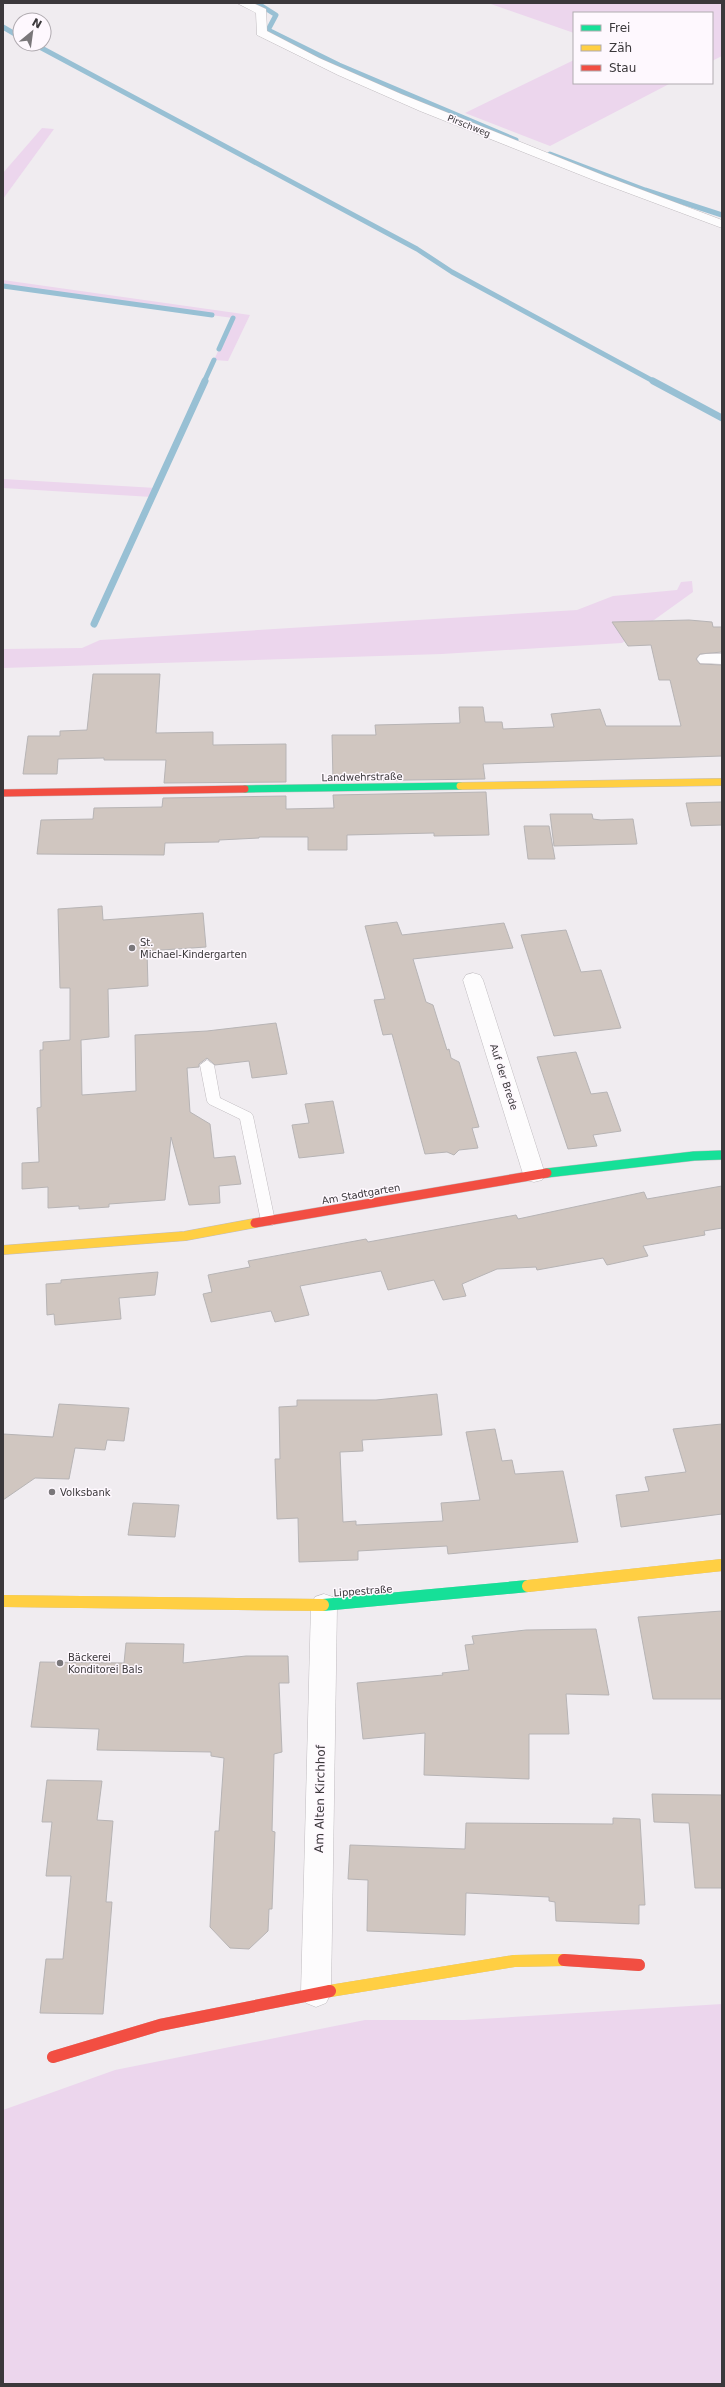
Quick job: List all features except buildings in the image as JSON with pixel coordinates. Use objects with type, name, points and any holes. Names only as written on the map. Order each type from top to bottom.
[{"type":"street","name":"Pirschweg","points":[[243,3],[262,11],[261,33],[292,50],[397,97],[631,192],[722,224]]},
{"type":"street","name":"Landwehrstraße","points":[[3,793],[722,782]]},
{"type":"street","name":"Auf der Brede","points":[[473,980],[534,1174]]},
{"type":"street","name":"Am Stadtgarten","points":[[3,1250],[185,1236],[534,1174],[694,1156],[722,1155]]},
{"type":"street","name":"Lippestraße","points":[[3,1601],[324,1605],[470,1593],[722,1565]]},
{"type":"street","name":"Am Alten Kirchhof","points":[[316,1993],[324,1605]]},
{"type":"street","points":[[53,2057],[160,2025],[316,1993],[514,1961],[555,1959],[639,1965]]},
{"type":"lane","points":[[207,1065],[214,1101],[246,1116],[268,1221]]},
{"type":"shaded area","points":[[488,3],[722,3],[722,56],[713,60],[713,12],[573,12],[573,33]]},
{"type":"shaded area","points":[[573,60],[573,84],[669,84],[550,146],[465,113]]},
{"type":"shaded area","points":[[42,128],[54,129],[3,199],[3,173]]},
{"type":"shaded area","points":[[3,280],[250,315],[228,361],[214,360],[233,318],[3,287]]},
{"type":"shaded area","points":[[3,479],[156,488],[152,497],[3,488]]},
{"type":"shaded area","points":[[692,581],[693,592],[622,643],[442,654],[3,668],[3,649],[82,648],[100,640],[577,610],[613,596],[677,590],[681,582]]},
{"type":"shaded area","points":[[722,2004],[722,2384],[3,2384],[3,2110],[115,2070],[365,2020],[464,2020]]},
{"type":"waterway","points":[[257,3],[276,15],[268,30],[339,65],[516,140]]},
{"type":"waterway","points":[[3,27],[12,32]]},
{"type":"waterway","points":[[49,52],[417,249],[452,272],[655,382]]},
{"type":"waterway","points":[[550,154],[645,190],[722,215]]},
{"type":"waterway","points":[[3,286],[212,315]]},
{"type":"waterway","points":[[219,349],[233,318]]},
{"type":"waterway","points":[[204,382],[214,360]]},
{"type":"waterway","points":[[94,624],[205,381]]},
{"type":"waterway","points":[[653,381],[722,418]]},
{"type":"traffic: fast","points":[[245,789],[460,786]]},
{"type":"traffic: fast","points":[[547,1173],[694,1156],[722,1155]]},
{"type":"traffic: fast","points":[[323,1605],[528,1586]]},
{"type":"traffic: slow","points":[[460,786],[722,782]]},
{"type":"traffic: slow","points":[[3,1250],[185,1236],[255,1223]]},
{"type":"traffic: slow","points":[[528,1586],[722,1565]]},
{"type":"traffic: slow","points":[[3,1601],[323,1605]]},
{"type":"traffic: slow","points":[[330,1991],[514,1961],[564,1960]]},
{"type":"traffic: jam","points":[[3,793],[245,789]]},
{"type":"traffic: jam","points":[[255,1223],[547,1173]]},
{"type":"traffic: jam","points":[[564,1960],[639,1965]]},
{"type":"traffic: jam","points":[[53,2057],[160,2025],[330,1991]]},
{"type":"place","name":"St. Michael-Kindergarten","points":[[132,948]]},
{"type":"place","name":"Volksbank","points":[[52,1492]]},
{"type":"place","name":"Bäckerei Konditorei Bals","points":[[60,1663]]}]
